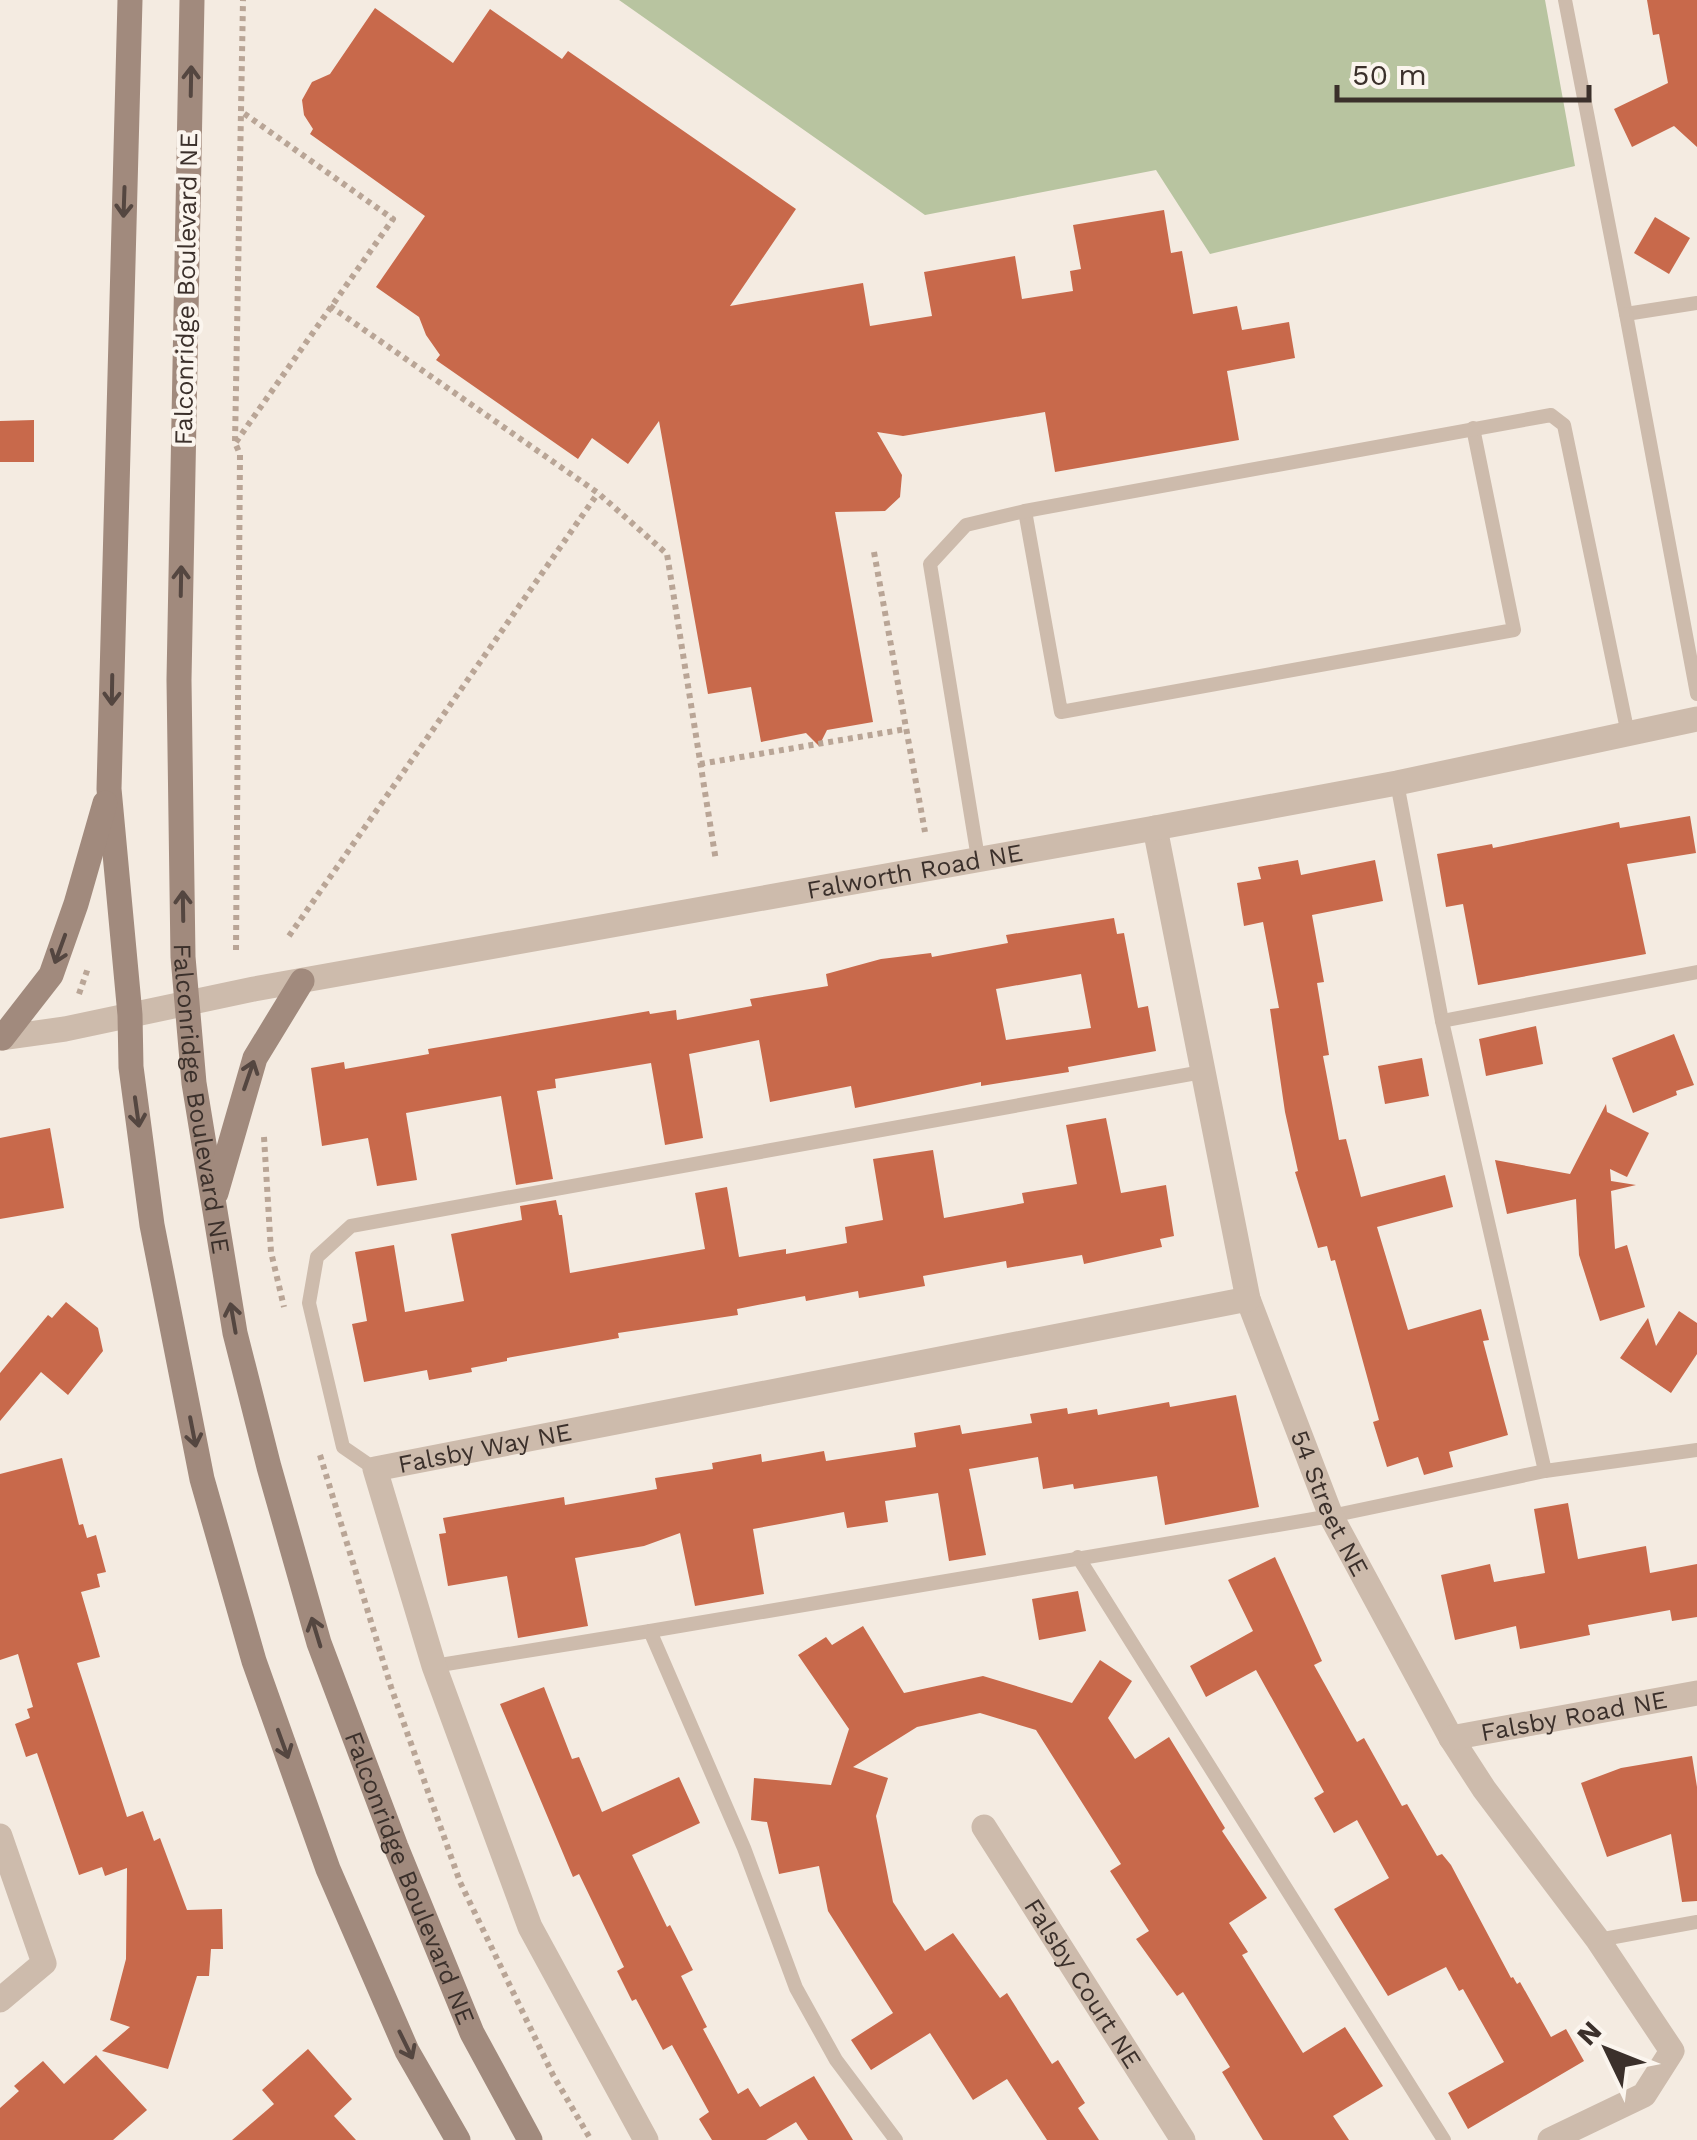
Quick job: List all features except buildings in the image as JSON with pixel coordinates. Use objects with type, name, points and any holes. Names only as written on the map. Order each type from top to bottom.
[{"type":"main road","points":[[130,0],[110,789],[131,1067],[152,1226],[202,1479],[254,1661],[328,1870],[408,2050],[458,2140]]},
{"type":"main road","name":"Falconridge Boulevard NE","points":[[192,0],[179,680],[186,1003],[213,1202],[235,1333],[318,1643],[472,2033],[530,2140]]},
{"type":"main road","points":[[1,1038],[51,975],[110,789]]},
{"type":"main road","points":[[213,1202],[254,1058],[302,981]]},
{"type":"street","name":"Falworth Road NE","points":[[1,1038],[1397,783],[1697,719]]},
{"type":"street","name":"54 Street NE","points":[[1156,828],[1248,1299],[1331,1516],[1451,1738],[1484,1789],[1598,1940],[1672,2051],[1644,2096],[1550,2140]]},
{"type":"street","name":"Falsby Way NE","points":[[646,2140],[530,1927],[434,1666],[374,1469],[1248,1299]]},
{"type":"street","name":"Falsby Road NE","points":[[1451,1738],[1697,1693]]},
{"type":"street","name":"Falsby Court NE","points":[[984,1827],[1183,2140]]},
{"type":"street","points":[[0,1836],[44,1964],[0,2000]]},
{"type":"lane","points":[[1565,0],[1697,694]]},
{"type":"lane","points":[[1626,314],[1697,303]]},
{"type":"lane","points":[[978,858],[930,564],[966,525],[1025,510],[1551,415],[1564,425],[1628,734]]},
{"type":"lane","points":[[1025,510],[1060,712],[1514,630],[1473,428]]},
{"type":"lane","points":[[1397,783],[1442,1021],[1545,1470]]},
{"type":"lane","points":[[1442,1021],[1697,972]]},
{"type":"lane","points":[[374,1469],[343,1446],[309,1303],[317,1257],[351,1226],[1202,1072]]},
{"type":"lane","points":[[434,1666],[1331,1516],[1545,1470],[1697,1450]]},
{"type":"lane","points":[[1078,1557],[1444,2140]]},
{"type":"lane","points":[[650,1631],[744,1848],[796,1988],[836,2060],[896,2140]]},
{"type":"lane","points":[[1598,1940],[1697,1922]]},
{"type":"path","points":[[236,950],[240,454],[235,443],[243,0]]},
{"type":"path","points":[[235,443],[393,219],[241,112]]},
{"type":"path","points":[[330,306],[598,493],[667,554],[716,861]]},
{"type":"path","points":[[289,936],[598,493]]},
{"type":"path","points":[[874,552],[926,832]]},
{"type":"path","points":[[700,764],[906,729]]},
{"type":"path","points":[[79,994],[85,969],[98,966]]},
{"type":"green space","points":[[619,0],[1545,0],[1575,166],[1210,254],[1156,170],[925,215]]}]
